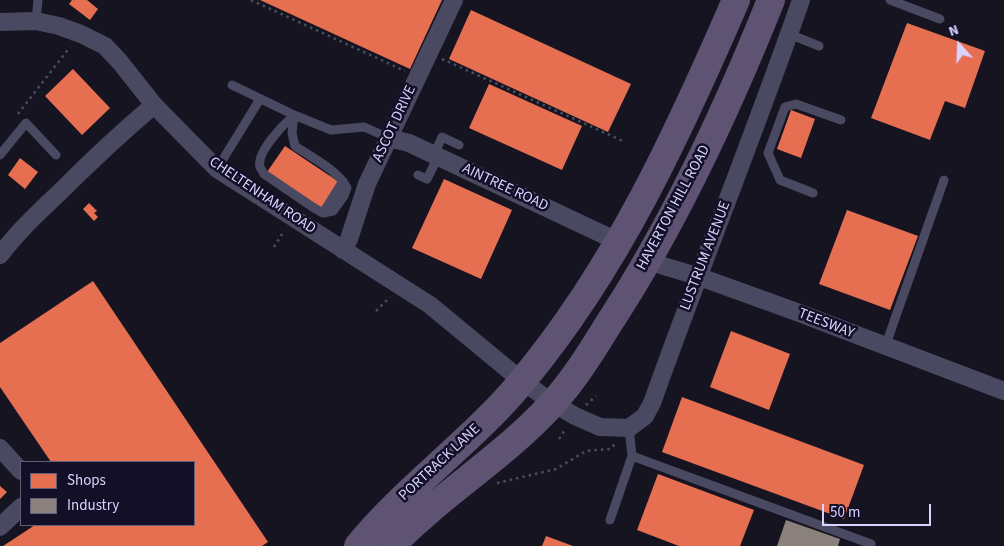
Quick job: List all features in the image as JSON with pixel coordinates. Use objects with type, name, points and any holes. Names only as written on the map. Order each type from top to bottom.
[{"type":"main road","name":"HAVERTON HILL ROAD","points":[[522,381],[578,308],[619,242],[664,160],[736,0]]},
{"type":"main road","name":"HAVERTON HILL ROAD","points":[[553,403],[591,352],[647,261],[695,171],[743,70],[771,0]]},
{"type":"main road","name":"PORTRACK LANE","points":[[358,546],[390,510],[483,423],[522,381]]},
{"type":"main road","name":"PORTRACK LANE","points":[[391,546],[445,496],[516,440],[553,403]]},
{"type":"street","name":"ASCOT DRIVE","points":[[343,250],[349,239],[367,184],[454,0]]},
{"type":"street","name":"LUSTRUM AVENUE","points":[[629,428],[645,416],[652,403],[698,276],[772,83],[801,0]]},
{"type":"street","name":"CHELTENHAM ROAD","points":[[0,22],[36,22],[59,26],[105,46],[154,105],[217,169],[430,305],[522,381],[553,403]]},
{"type":"street","points":[[0,253],[16,234],[125,129],[154,105]]},
{"type":"street","name":"AINTREE ROAD","points":[[389,138],[409,143],[619,242]]},
{"type":"street","name":"TEESWAY","points":[[647,261],[698,276],[1004,391]]},
{"type":"street","points":[[553,403],[575,416],[600,426],[629,428]]},
{"type":"street","points":[[0,448],[20,470]]},
{"type":"street","points":[[0,527],[20,508]]},
{"type":"lane","points":[[36,22],[38,0]]},
{"type":"lane","points":[[890,0],[940,19]]},
{"type":"lane","points":[[789,34],[819,46]]},
{"type":"lane","points":[[232,85],[294,115],[331,130],[364,127],[389,138]]},
{"type":"lane","points":[[217,169],[260,99]]},
{"type":"lane","points":[[813,193],[780,180],[768,153],[785,107],[796,104],[841,120]]},
{"type":"lane","points":[[294,115],[292,133],[295,146],[344,181],[347,188],[344,196],[333,211],[322,212],[264,174],[260,166],[261,157],[280,128],[294,115]]},
{"type":"lane","points":[[0,156],[26,123],[56,155]]},
{"type":"lane","points":[[418,175],[427,179],[442,137],[459,145]]},
{"type":"lane","points":[[885,347],[944,180]]},
{"type":"lane","points":[[610,520],[632,456],[629,428]]},
{"type":"lane","points":[[632,456],[871,544]]},
{"type":"path","points":[[251,0],[418,77]]},
{"type":"path","points":[[26,123],[17,115],[81,34]]},
{"type":"path","points":[[429,53],[625,142]]},
{"type":"path","points":[[274,248],[285,230]]},
{"type":"path","points":[[376,311],[392,294]]},
{"type":"path","points":[[492,486],[556,469],[586,451],[610,449],[629,428]]},
{"type":"building: Shops","points":[[72,0],[87,0],[98,9],[90,20],[69,4]]},
{"type":"building: Shops","points":[[260,0],[442,0],[410,69]]},
{"type":"building: Shops","points":[[471,10],[631,84],[608,132],[449,59]]},
{"type":"building: Shops","points":[[907,23],[985,51],[965,108],[945,101],[930,140],[871,118]]},
{"type":"building: Shops","points":[[73,69],[110,108],[82,135],[45,96]]},
{"type":"building: Shops","points":[[489,84],[582,126],[562,170],[469,128]]},
{"type":"building: Shops","points":[[791,110],[815,119],[801,158],[777,149]]},
{"type":"building: Shops","points":[[285,146],[339,182],[322,208],[267,172]]},
{"type":"building: Shops","points":[[20,158],[38,172],[25,189],[8,175]]},
{"type":"building: Shops","points":[[444,179],[512,210],[481,279],[412,248]]},
{"type":"building: Shops","points":[[89,203],[97,211],[94,213],[98,217],[94,221],[83,209]]},
{"type":"building: Shops","points":[[847,210],[918,236],[890,310],[819,284]]},
{"type":"building: Shops","points":[[93,281],[268,542],[262,546],[3,546],[33,526],[195,526],[195,461],[50,461],[0,387],[0,343]]},
{"type":"building: Shops","points":[[731,331],[790,354],[769,410],[710,387]]},
{"type":"building: Shops","points":[[682,397],[864,465],[844,519],[662,452]]},
{"type":"building: Shops","points":[[658,474],[754,510],[740,546],[679,546],[637,530]]},
{"type":"building: Shops","points":[[0,486],[7,492],[0,499]]},
{"type":"building: Shops","points":[[546,536],[573,546],[542,546]]},
{"type":"building: Industry","points":[[786,520],[840,539],[838,546],[777,546]]}]
